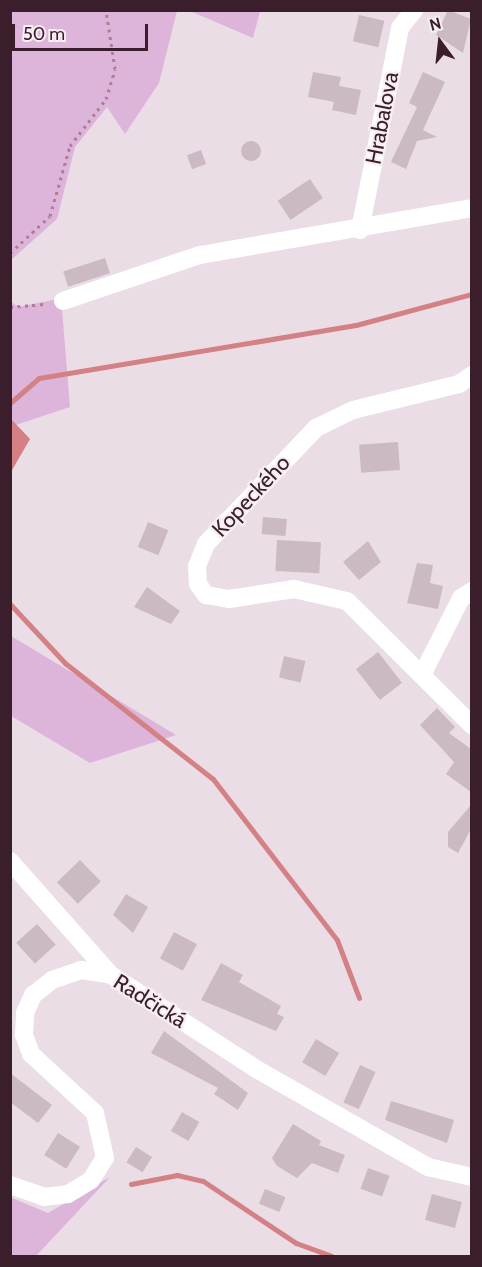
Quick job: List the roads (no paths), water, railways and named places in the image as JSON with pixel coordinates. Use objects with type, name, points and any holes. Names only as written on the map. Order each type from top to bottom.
[{"type":"street","name":"Hrabalova","points":[[360,230],[400,28],[414,10]]},
{"type":"street","points":[[63,301],[200,255],[360,230],[471,208]]},
{"type":"street","name":"Kopeckého","points":[[471,375],[459,384],[352,410],[316,428],[206,544],[197,566],[198,584],[206,595],[229,599],[294,589],[347,601],[471,725]]},
{"type":"street","points":[[422,675],[461,598],[471,591]]},
{"type":"street","points":[[10,861],[111,975]]},
{"type":"street","name":"Radčická","points":[[10,1185],[44,1197],[68,1194],[91,1180],[105,1158],[95,1113],[31,1054],[25,1013],[33,995],[52,980],[81,970],[111,975],[258,1070],[428,1167],[471,1177]]},
{"type":"waterway","points":[[10,403],[39,378],[356,325],[472,294]]},
{"type":"waterway","points":[[10,604],[65,663],[213,779],[337,940],[359,998]]},
{"type":"waterway","points":[[131,1184],[177,1175],[203,1181],[296,1243],[331,1256]]}]
